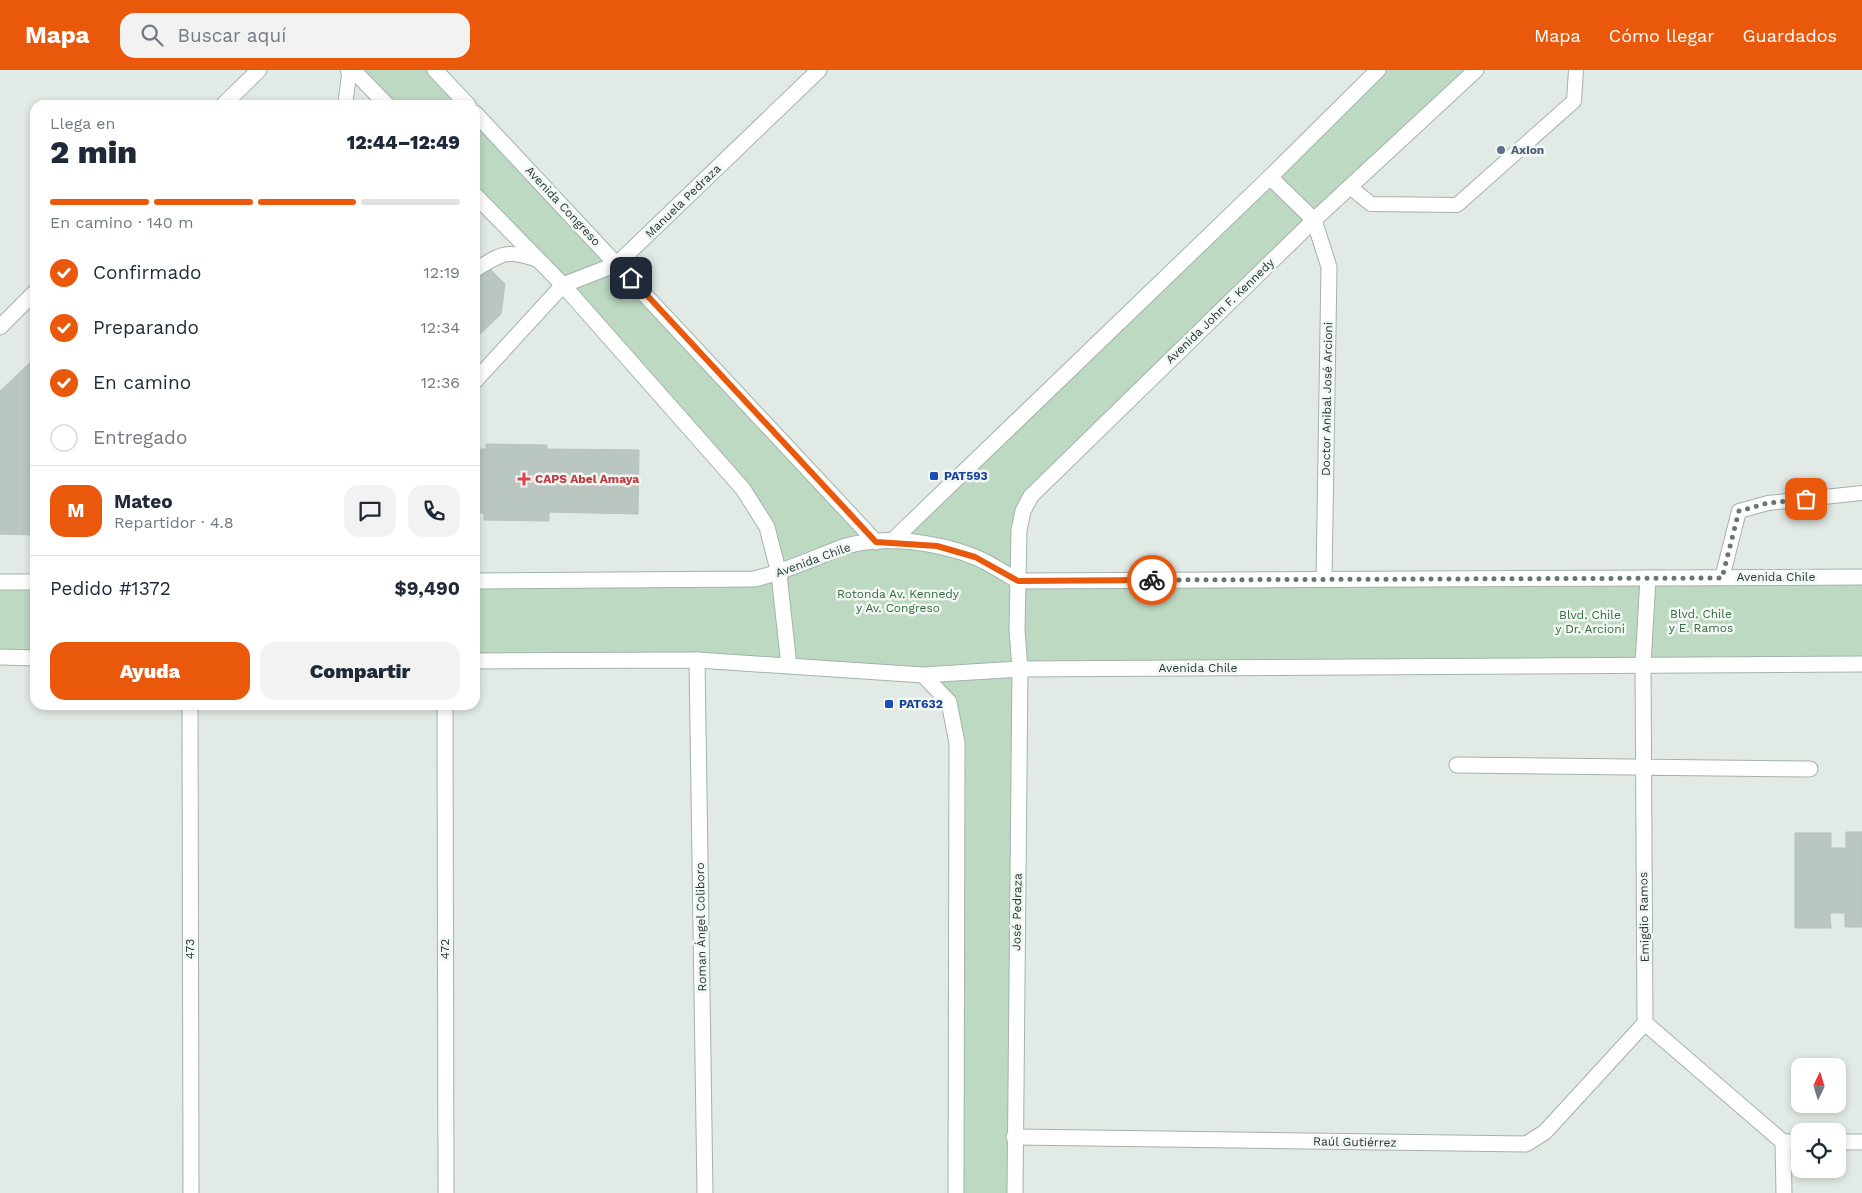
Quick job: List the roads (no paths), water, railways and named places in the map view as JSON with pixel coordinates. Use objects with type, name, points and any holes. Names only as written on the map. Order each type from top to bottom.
[{"type":"street","points":[[228,100],[259,70]]},
{"type":"street","points":[[353,70],[382,100]]},
{"type":"street","points":[[435,70],[463,100]]},
{"type":"street","name":"Manuela Pedraza","points":[[480,375],[563,285],[617,264],[819,70]]},
{"type":"street","points":[[892,541],[1270,177],[1378,70]]},
{"type":"street","name":"Avenida John F. Kennedy","points":[[1017,630],[1019,530],[1023,510],[1031,496],[1314,220],[1476,70]]},
{"type":"street","name":"Avenida Congreso","points":[[480,118],[876,542]]},
{"type":"street","points":[[1270,177],[1314,220]]},
{"type":"street","points":[[480,200],[563,285],[743,489],[767,527],[779,574],[789,666]]},
{"type":"street","name":"Doctor Anibal José Arcioni","points":[[1314,220],[1329,267],[1324,579]]},
{"type":"street","points":[[0,327],[30,297]]},
{"type":"street","name":"Avenida Chile","points":[[480,581],[754,579],[779,574],[845,547],[892,541],[937,546],[975,557],[1018,581],[1862,577]]},
{"type":"street","name":"Emigdio Ramos","points":[[1645,1023],[1642,665],[1648,578]]},
{"type":"street","points":[[0,582],[30,582]]},
{"type":"street","name":"José Pedraza","points":[[1015,1193],[1014,1137],[1020,670],[1017,630]]},
{"type":"street","points":[[0,657],[30,658]]},
{"type":"street","name":"Avenida Chile","points":[[480,660],[696,660],[923,675],[1020,670],[1862,664]]},
{"type":"street","name":"Roman Ángel Coliboro","points":[[696,660],[705,1193]]},
{"type":"street","points":[[923,675],[949,702],[957,743],[956,1193]]},
{"type":"street","name":"473","points":[[190,710],[191,1193]]},
{"type":"street","name":"472","points":[[445,710],[446,1193]]},
{"type":"street","points":[[1457,765],[1810,769]]},
{"type":"street","points":[[1645,1023],[1783,1142],[1791,1142]]},
{"type":"street","name":"Raúl Gutiérrez","points":[[1014,1137],[1526,1144],[1545,1132],[1645,1023]]},
{"type":"street","points":[[1783,1142],[1784,1193]]},
{"type":"street","points":[[1846,1142],[1862,1142]]},
{"type":"lane","points":[[346,100],[348,70]]},
{"type":"lane","points":[[1350,187],[1371,204],[1457,206],[1574,101],[1576,70]]},
{"type":"lane","points":[[480,267],[500,254],[521,254],[538,260]]},
{"type":"lane","points":[[1722,578],[1739,511],[1768,503],[1862,493]]},
{"type":"place","name":"Axion","points":[[1501,150]]},
{"type":"place","name":"PAT593","points":[[934,476]]},
{"type":"place","name":"CAPS Abel Amaya","points":[[524,479]]},
{"type":"place","name":"PAT632","points":[[889,704]]},
{"type":"park label","name":"Rotonda Av. Kennedy y Av. Congreso","points":[[898,601]]},
{"type":"park label","name":"Blvd. Chile y E. Ramos","points":[[1701,621]]},
{"type":"park label","name":"Blvd. Chile y Dr. Arcioni","points":[[1590,622]]}]
